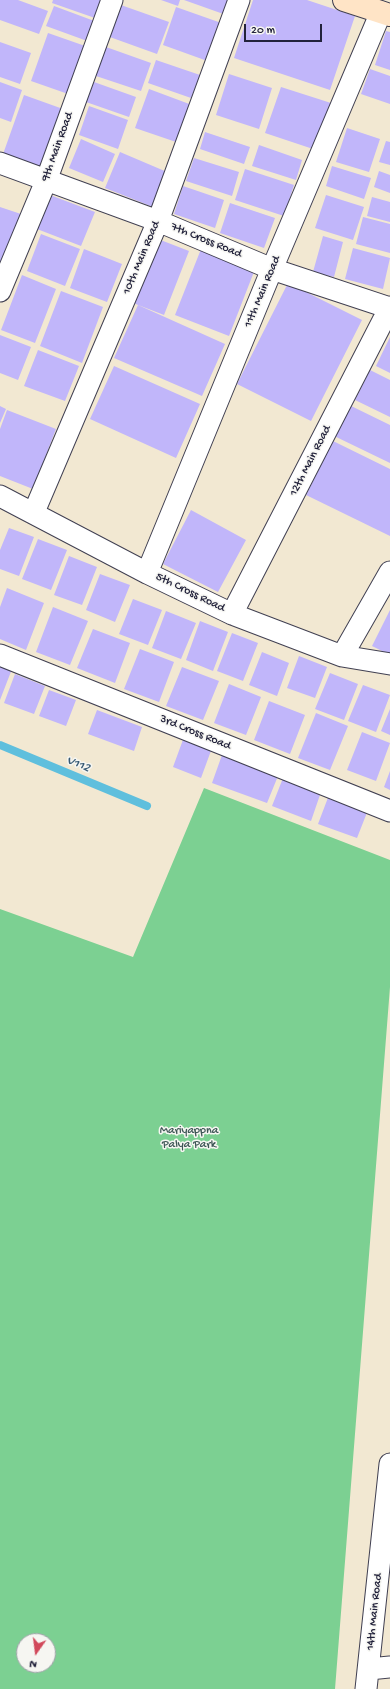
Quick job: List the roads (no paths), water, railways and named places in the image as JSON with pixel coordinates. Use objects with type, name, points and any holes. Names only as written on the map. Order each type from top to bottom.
[{"type":"main road","points":[[344,0],[386,14]]},
{"type":"street","name":"9th Main Road","points":[[0,292],[46,181],[112,0]]},
{"type":"street","name":"10th Main Road","points":[[34,512],[158,222],[239,0]]},
{"type":"street","name":"11th Main Road","points":[[147,573],[272,269],[386,14]]},
{"type":"street","name":"7th Cross Road","points":[[0,163],[158,222],[272,269],[390,308]]},
{"type":"street","name":"12th Main Road","points":[[232,614],[390,308]]},
{"type":"street","name":"5th Cross Road","points":[[0,496],[34,512],[147,573],[232,614],[342,656],[390,664]]},
{"type":"street","points":[[342,656],[390,572]]},
{"type":"street","name":"3rd Cross Road","points":[[0,655],[390,811]]},
{"type":"street","name":"14th Main Road","points":[[366,1689],[390,1464]]},
{"type":"street","points":[[369,1669],[390,1667]]},
{"type":"waterway","name":"V112","points":[[0,745],[147,806]]},
{"type":"park label","name":"Mariyappna Palya Park","points":[[189,1138]]}]
